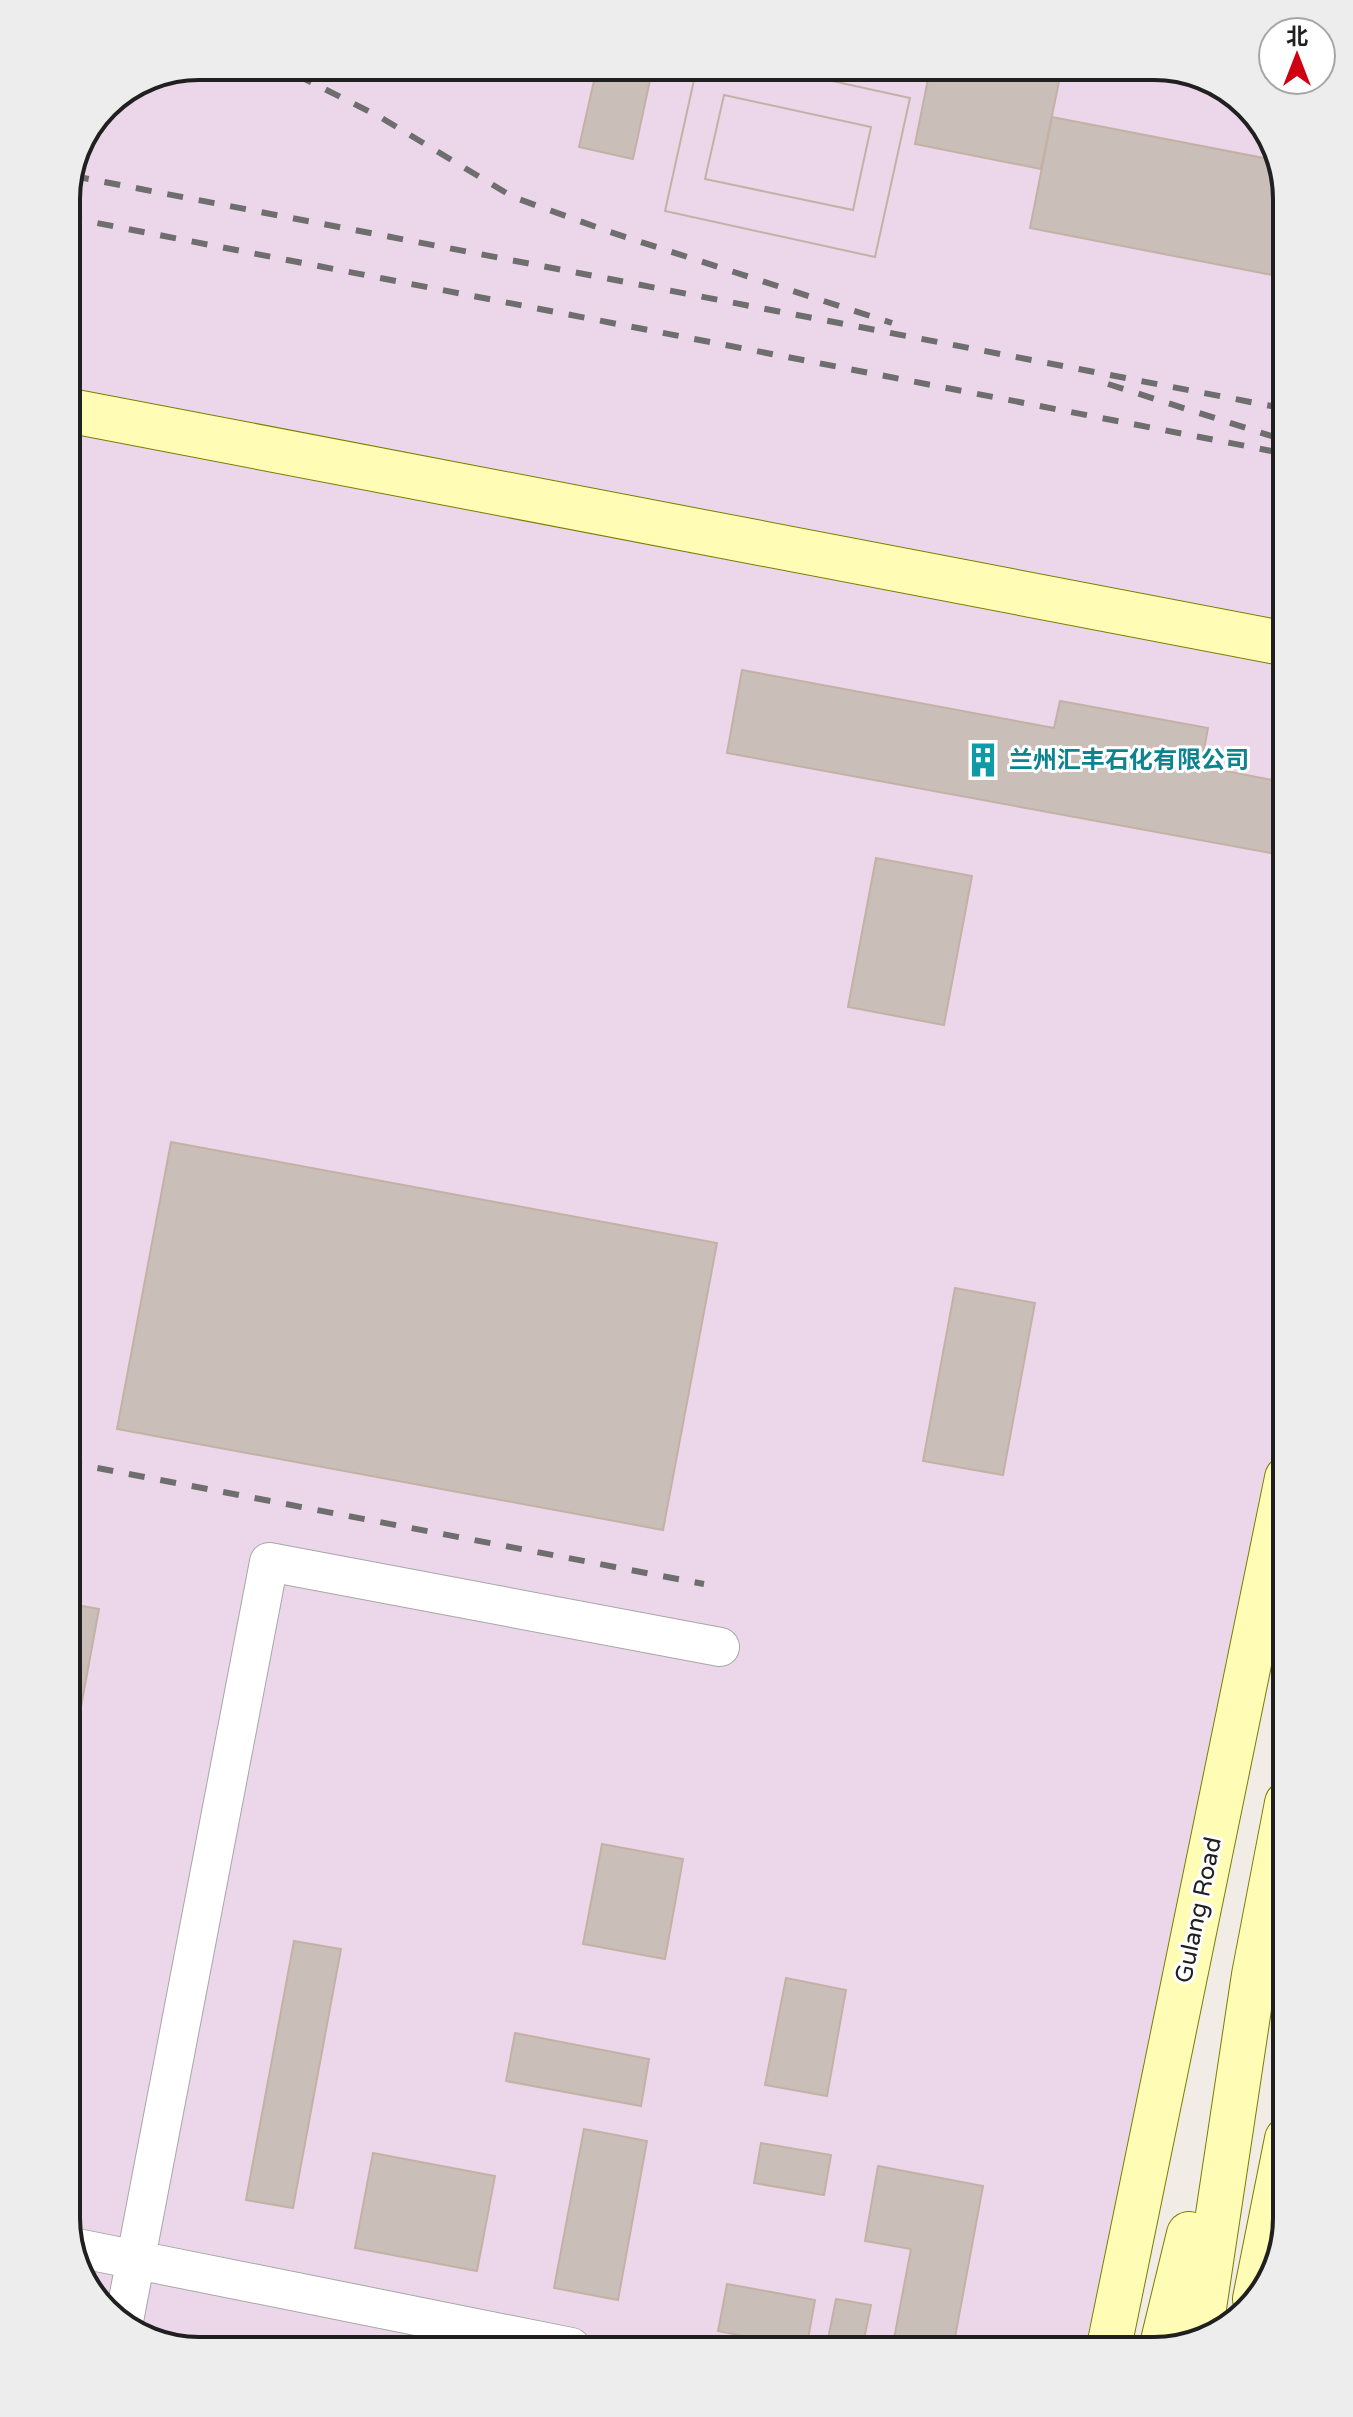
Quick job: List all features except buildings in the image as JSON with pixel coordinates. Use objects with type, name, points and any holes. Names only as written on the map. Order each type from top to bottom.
[{"type":"street","points":[[80,413],[1273,641]]},
{"type":"street","name":"Gulang Road","points":[[1111,2337],[1273,1546]]},
{"type":"street","points":[[126,2311],[269,1562],[720,1647]]},
{"type":"street","points":[[1201,2327],[1254,1975],[1273,1876]]},
{"type":"street","points":[[1164,2336],[1254,1975]]},
{"type":"street","points":[[1261,2271],[1273,2209]]},
{"type":"street","points":[[85,2250],[521,2337]]},
{"type":"shaded area","points":[[199,80],[1162,80],[1199,89],[1238,115],[1264,154],[1271,176],[1273,199],[1273,1487],[1109,2337],[191,2337],[147,2325],[110,2296],[89,2263],[82,2241],[80,2218],[80,191],[92,147],[121,110],[161,86]]},
{"type":"railway","points":[[307,80],[380,117],[513,197],[610,232],[892,323]]},
{"type":"railway","points":[[82,178],[1273,406]]},
{"type":"railway","points":[[80,220],[1273,451]]},
{"type":"railway","points":[[1108,384],[1273,437]]},
{"type":"railway","points":[[80,1465],[704,1584]]},
{"type":"place","name":"兰州汇丰石化有限公司","points":[[983,760]]}]
